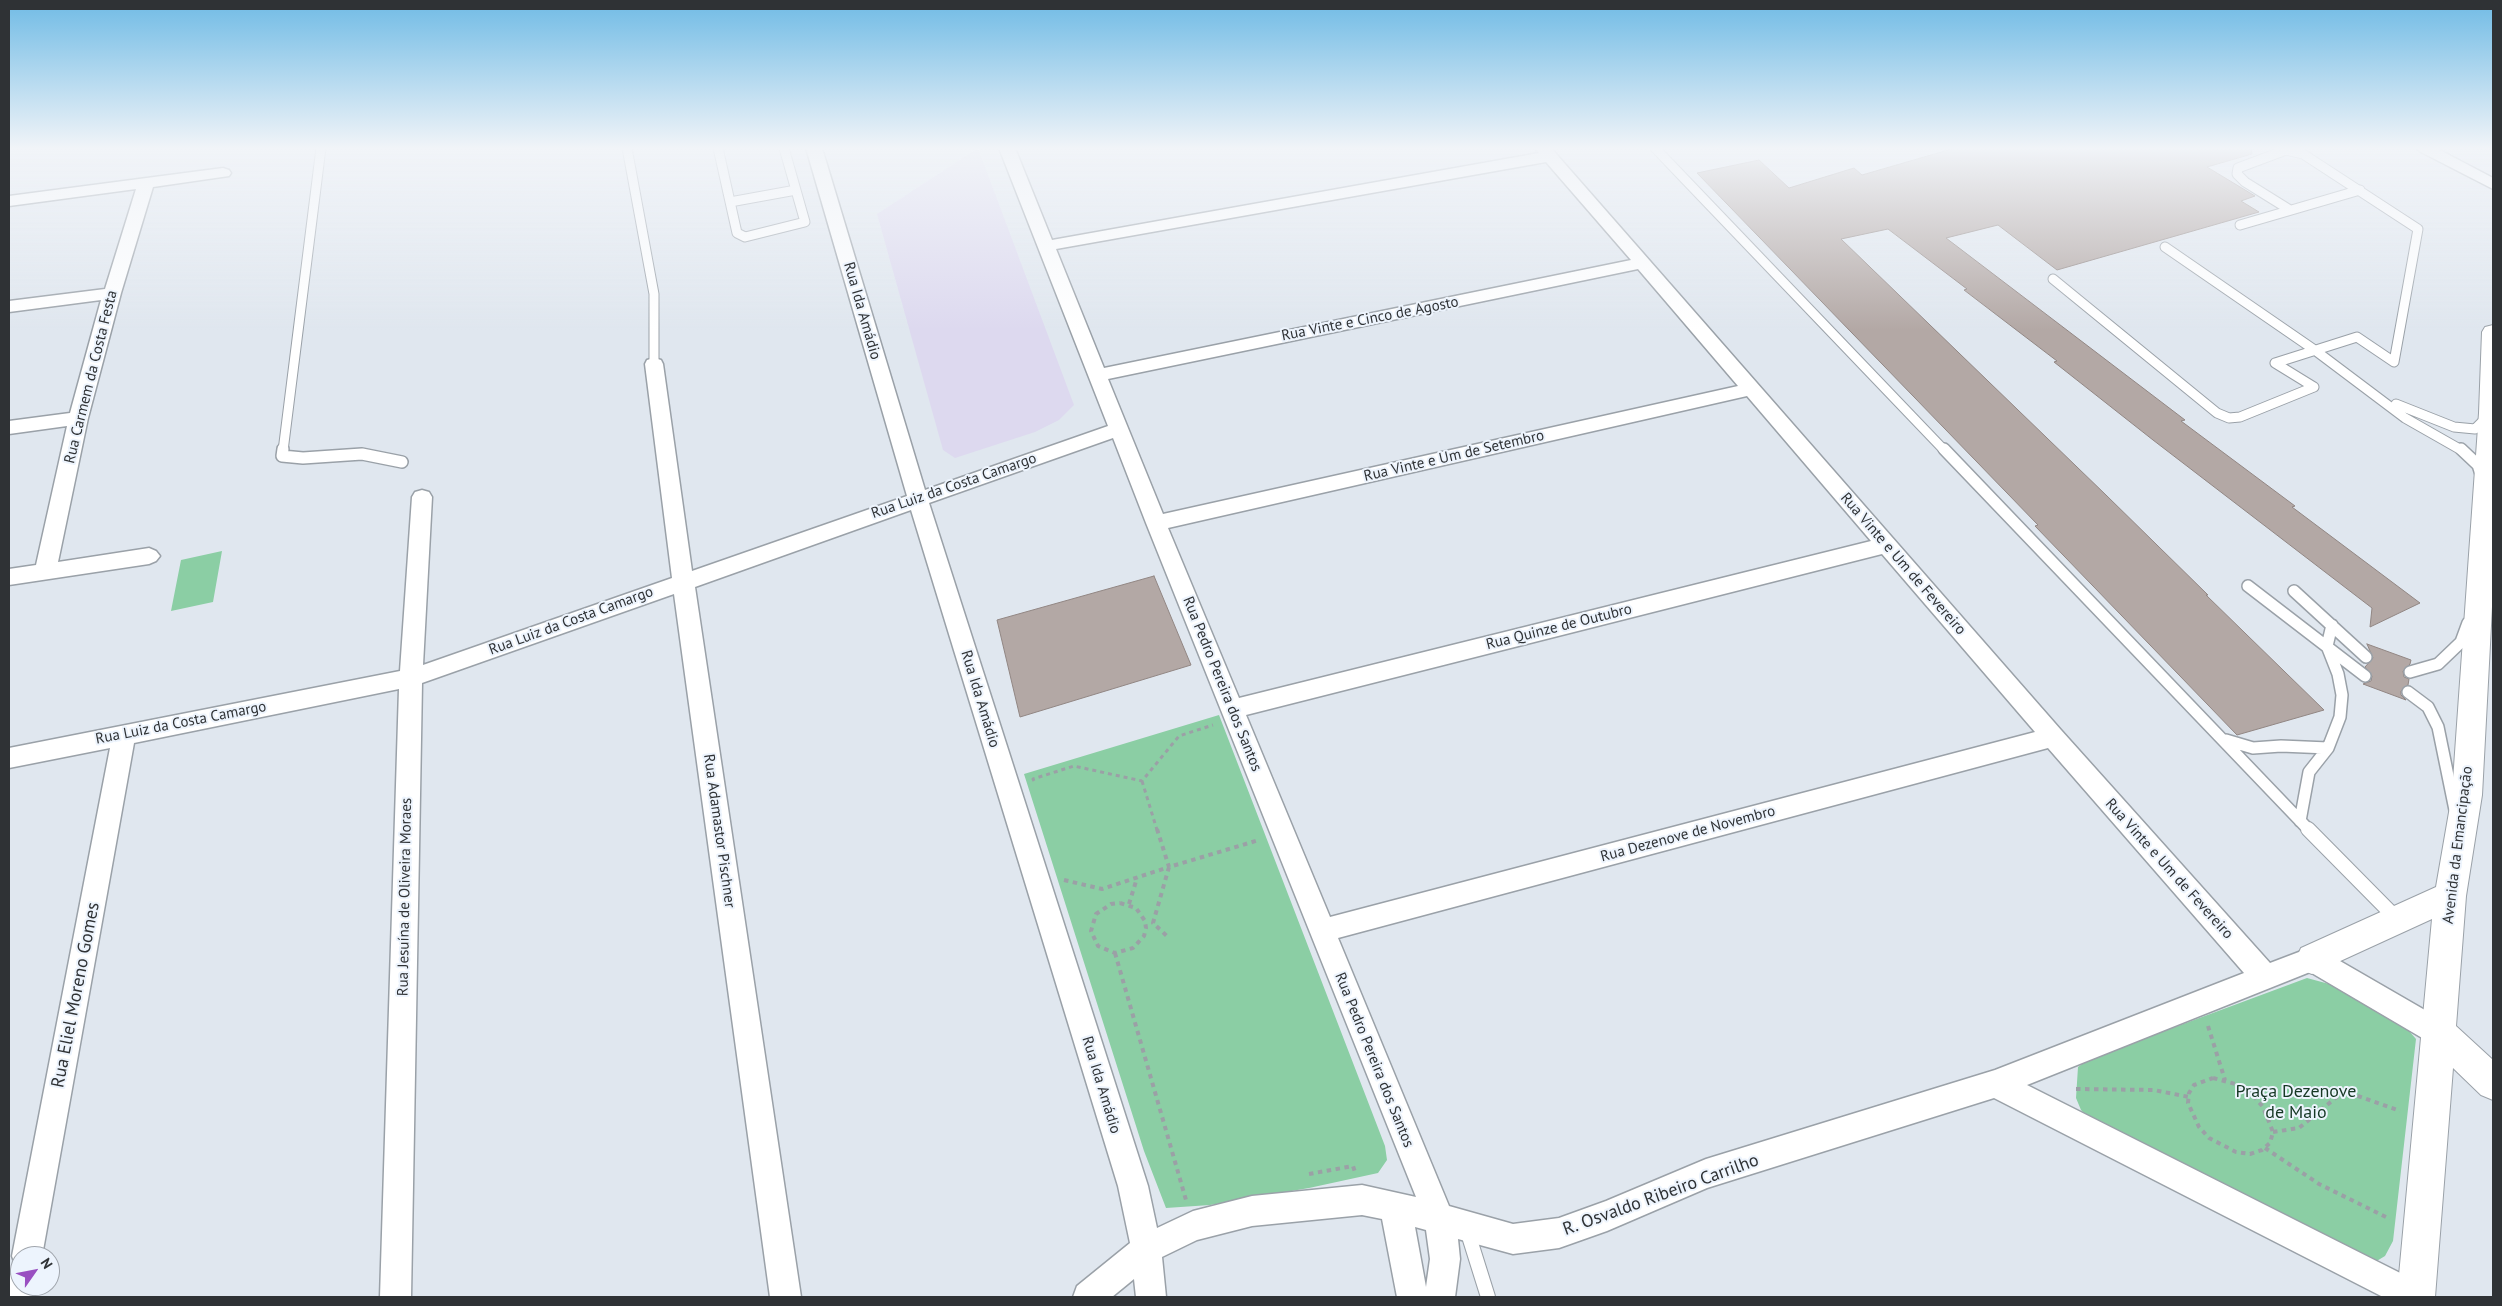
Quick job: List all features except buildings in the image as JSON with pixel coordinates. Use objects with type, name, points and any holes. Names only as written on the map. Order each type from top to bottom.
[{"type":"main road","name":"Avenida da Emancipação","points":[[2415,1297],[2450,896],[2461,841],[2466,795],[2486,488],[2493,332]]},
{"type":"main road","points":[[2312,960],[2450,896]]},
{"type":"main road","points":[[2439,1033],[2493,1084]]},
{"type":"street","name":"Rua Carmem da Costa Festa","points":[[45,571],[78,418],[112,293],[138,209]]},
{"type":"street","name":"Rua Ida Amádio","points":[[832,209],[918,499],[1133,1186],[1146,1250],[1151,1297]]},
{"type":"street","name":"Rua Pedro Pereira dos Santos","points":[[1031,209],[1322,931],[1453,1224],[1445,1259],[1440,1297]]},
{"type":"street","points":[[1045,246],[1243,209]]},
{"type":"street","name":"Rua Vinte e Um de Fevereiro","points":[[1597,209],[2053,737],[2265,977]]},
{"type":"street","name":"Rua Vinte e Cinco de Agosto","points":[[1097,375],[1644,263]]},
{"type":"street","points":[[9,306],[112,293]]},
{"type":"street","name":"Rua Adamastor Pischner","points":[[654,364],[683,581],[786,1297]]},
{"type":"street","name":"Rua Vinte e Um de Setembro","points":[[1156,523],[1752,389]]},
{"type":"street","points":[[9,427],[78,418]]},
{"type":"street","name":"Rua Luiz da Costa Camargo","points":[[9,758],[411,678],[1120,429]]},
{"type":"street","name":"Rua Jesuína de Oliveira Moraes","points":[[396,1297],[411,678],[422,497]]},
{"type":"street","name":"Rua Quinze de Outubro","points":[[1233,709],[1886,545]]},
{"type":"street","points":[[9,577],[149,556]]},
{"type":"street","name":"Rua Eliel Moreno Gomes","points":[[29,1246],[124,734]]},
{"type":"street","name":"Rua Dezenove de Novembro","points":[[1322,931],[2053,737]]},
{"type":"street","points":[[2312,960],[2439,1033]]},
{"type":"street","name":"R. Osvaldo Ribeiro Carrilho","points":[[1088,1297],[1146,1250],[1193,1226],[1252,1211],[1362,1200],[1393,1206],[1513,1239],[1559,1234],[1706,1174],[1995,1084],[2312,960]]},
{"type":"street","points":[[1995,1084],[2415,1297]]},
{"type":"street","points":[[1393,1206],[1400,1226],[1412,1297]]},
{"type":"lane","points":[[312,209],[282,456],[303,458],[362,454],[402,462]]},
{"type":"lane","points":[[638,209],[654,294],[654,364]]},
{"type":"lane","points":[[732,209],[737,233],[745,236],[802,224],[805,222],[801,209]]},
{"type":"lane","points":[[1714,209],[2300,821],[2398,920]]},
{"type":"lane","points":[[2240,226],[2294,209]]},
{"type":"lane","points":[[2053,279],[2217,413],[2229,418],[2240,417],[2314,387],[2276,363],[2316,352],[2357,337],[2394,362],[2418,228],[2389,209]]},
{"type":"lane","points":[[2165,247],[2316,352],[2405,418],[2462,450],[2478,465],[2486,488]]},
{"type":"lane","points":[[2338,368],[2407,410],[2454,426],[2475,429],[2490,412]]},
{"type":"lane","points":[[2248,586],[2365,676]]},
{"type":"lane","points":[[2294,591],[2366,657]]},
{"type":"lane","points":[[2410,672],[2438,664],[2461,642],[2479,595]]},
{"type":"lane","points":[[2300,821],[2309,772],[2328,748],[2340,717],[2342,695],[2338,674],[2327,646],[2332,625]]},
{"type":"lane","points":[[2408,692],[2428,707],[2438,727],[2461,841]]},
{"type":"lane","points":[[2224,740],[2253,748],[2281,746],[2328,748]]},
{"type":"lane","points":[[1453,1224],[1488,1297]]},
{"type":"path","points":[[1142,781],[1179,736]]},
{"type":"path","points":[[1036,788],[1033,779],[1074,766],[1142,781]]},
{"type":"path","points":[[1142,781],[1169,867],[1154,922],[1169,938]]},
{"type":"path","points":[[1061,872],[1064,881],[1102,889],[1259,840]]},
{"type":"path","points":[[1129,904],[1137,878]]},
{"type":"path","points":[[1111,904],[1129,904],[1136,908],[1145,921],[1144,936],[1133,948],[1115,953],[1098,946],[1091,931],[1092,922],[1096,914],[1111,904]]},
{"type":"path","points":[[1115,953],[1193,1226]]},
{"type":"path","points":[[2205,1016],[2225,1080]]},
{"type":"path","points":[[2213,1078],[2225,1080],[2246,1090],[2263,1106],[2270,1120],[2273,1132],[2270,1143],[2265,1148],[2250,1154],[2236,1152],[2209,1138],[2192,1115],[2189,1097],[2194,1085],[2203,1080],[2213,1078]]},
{"type":"path","points":[[2076,1089],[2154,1090],[2189,1097]]},
{"type":"path","points":[[2273,1132],[2299,1128],[2344,1091],[2408,1114]]},
{"type":"path","points":[[2265,1148],[2319,1184],[2396,1222]]},
{"type":"shaded area","points":[[885,209],[1001,209],[1074,405],[1059,420],[1035,432],[955,458],[943,450],[877,214]]},
{"type":"green space","points":[[222,551],[213,602],[171,611],[181,560]]},
{"type":"green space","points":[[1219,715],[1385,1146],[1387,1160],[1378,1173],[1309,1188],[1210,1205],[1166,1208],[1144,1151],[1024,774]]},
{"type":"green space","name":"Praça Dezenove de Maio","points":[[2307,978],[2355,991],[2403,1024],[2416,1039],[2393,1241],[2385,1256],[2370,1265],[2092,1122],[2081,1110],[2076,1098],[2078,1067],[2089,1059]]}]
